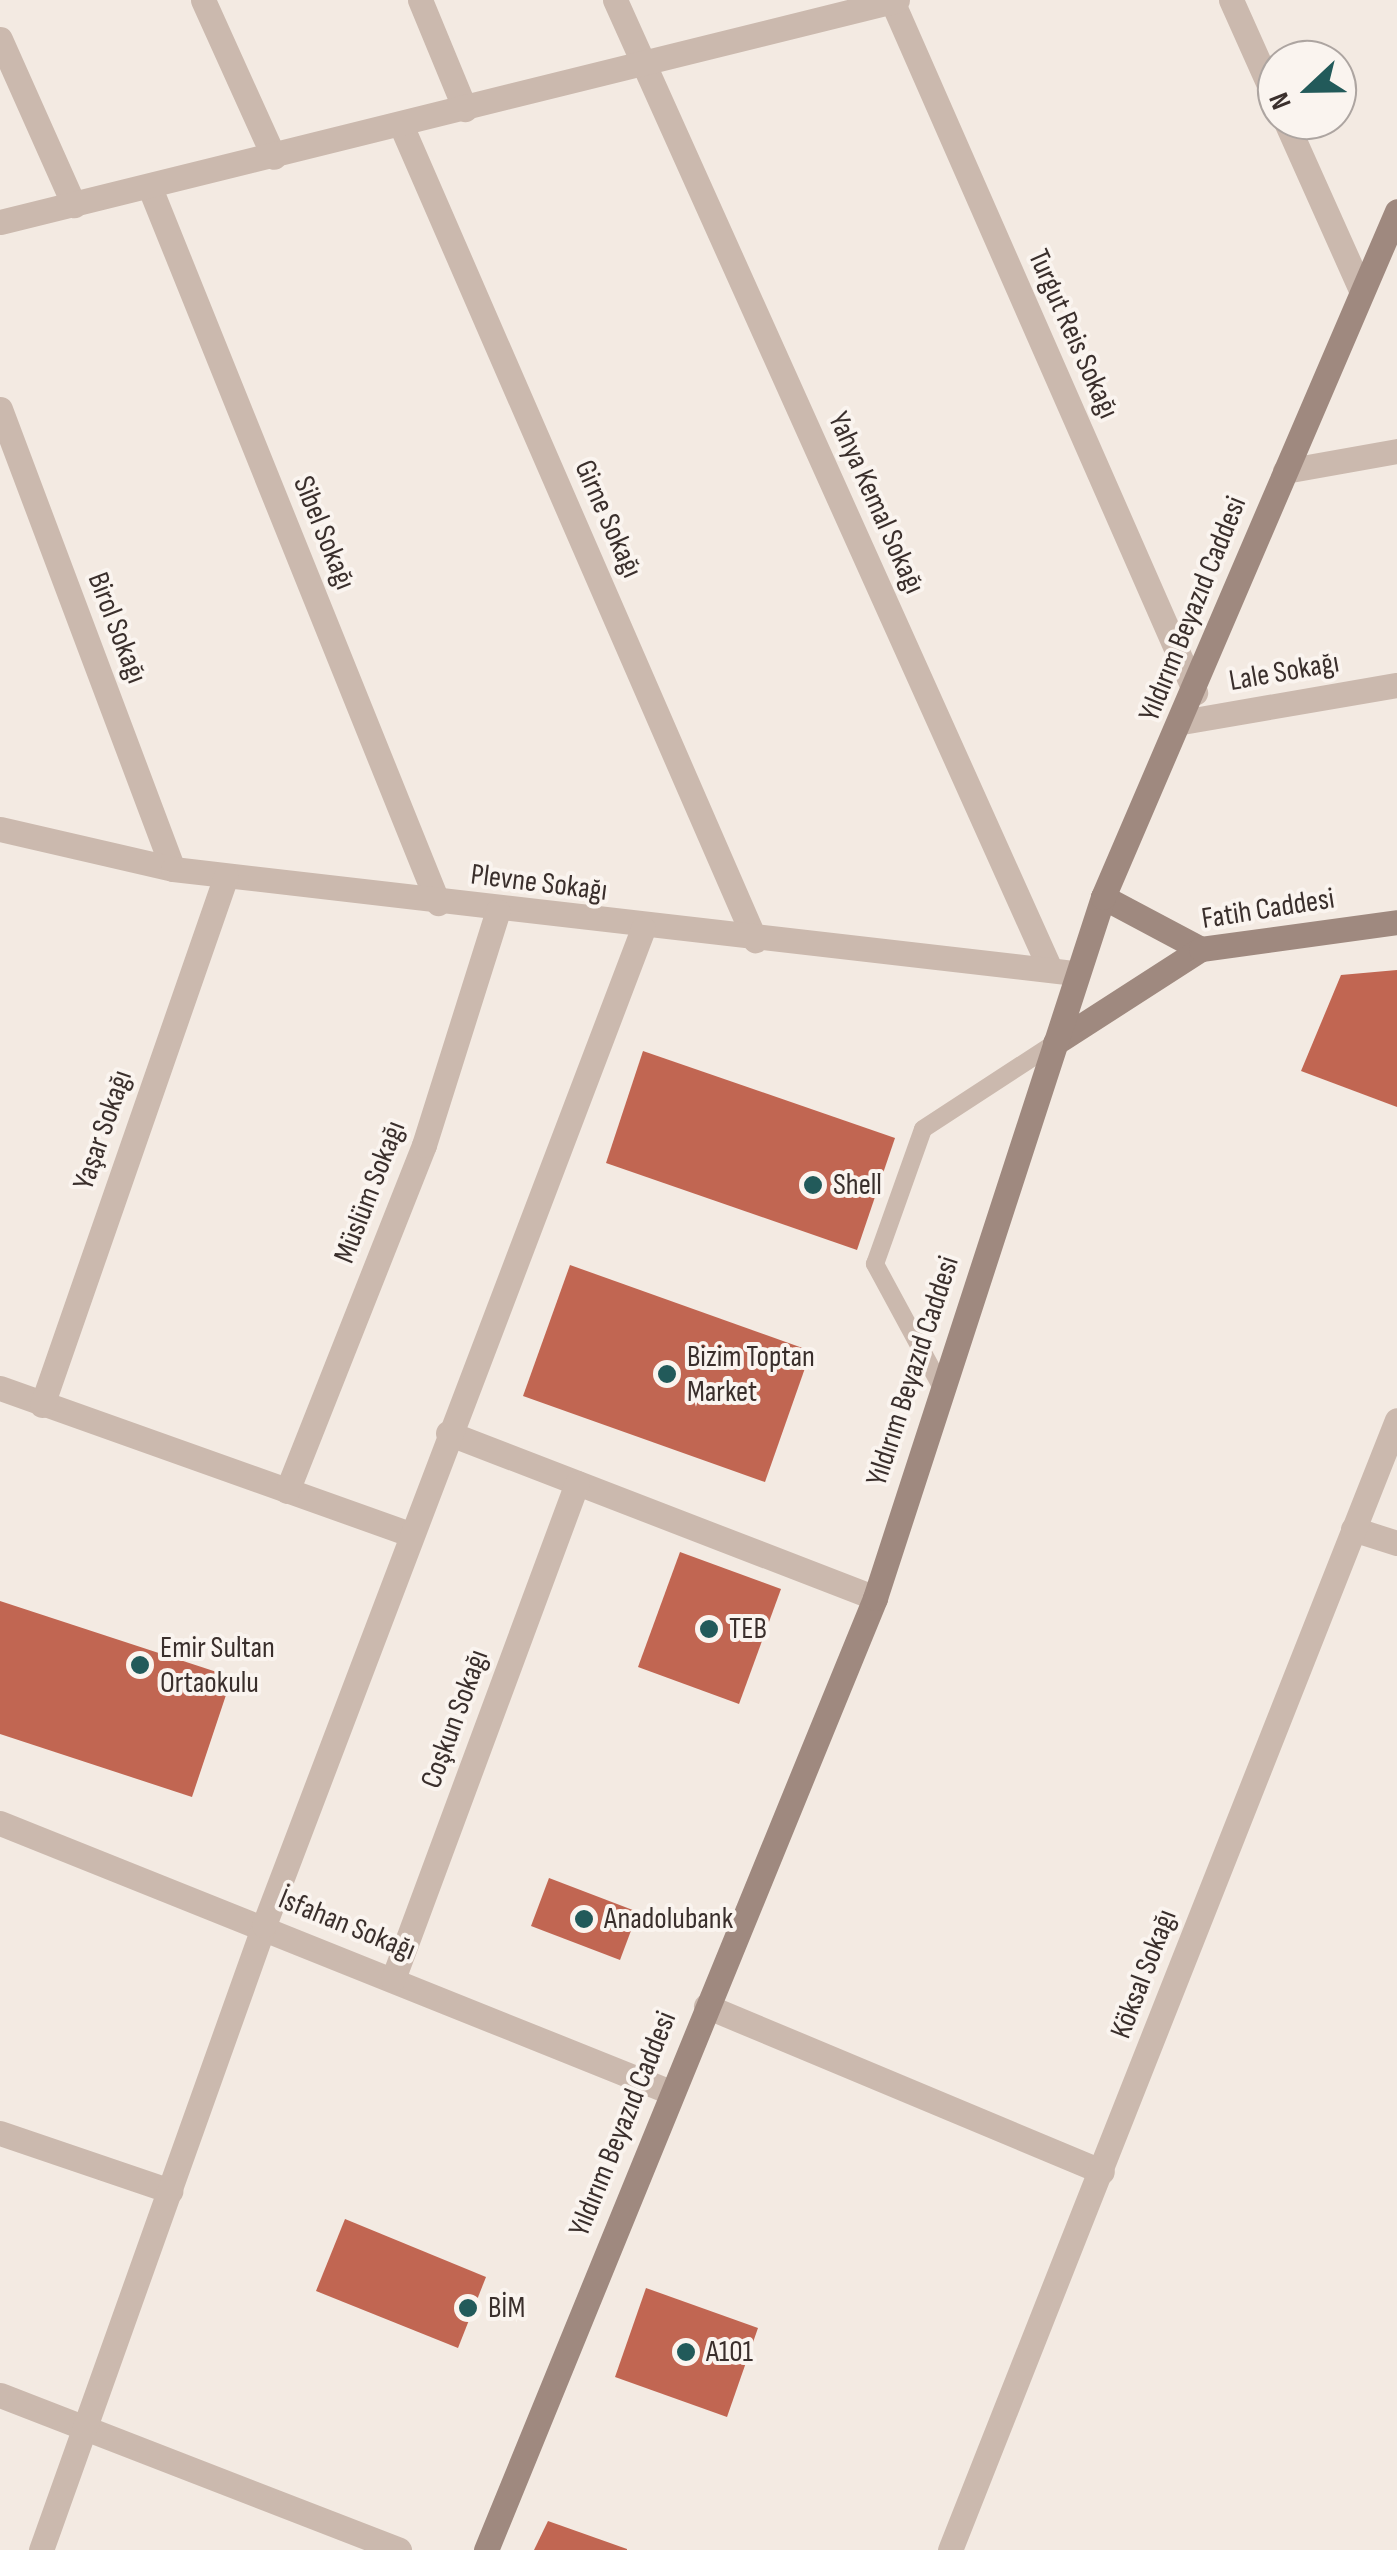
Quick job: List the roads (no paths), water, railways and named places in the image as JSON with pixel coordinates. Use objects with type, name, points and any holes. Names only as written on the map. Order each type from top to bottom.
[{"type":"main road","name":"Yıldırım Beyazıd Caddesi","points":[[486,2550],[668,2091],[874,1598],[1055,1044],[1062,971],[1103,897],[1182,722],[1284,471],[1394,219]]},
{"type":"main road","points":[[1103,897],[1201,949]]},
{"type":"main road","name":"Fatih Caddesi","points":[[1055,1044],[1201,949],[1397,922]]},
{"type":"street","points":[[203,0],[274,157]]},
{"type":"street","points":[[420,0],[466,109]]},
{"type":"street","name":"Yahya Kemal Sokağı","points":[[615,0],[1062,971]]},
{"type":"street","points":[[1231,0],[1257,58]]},
{"type":"street","points":[[0,222],[400,126],[862,4],[894,1]]},
{"type":"street","name":"Turgut Reis Sokağı","points":[[894,1],[1194,692]]},
{"type":"street","points":[[0,39],[74,205]]},
{"type":"street","name":"Girne Sokağı","points":[[400,126],[756,940]]},
{"type":"street","points":[[1293,140],[1361,290]]},
{"type":"street","name":"Sibel Sokağı","points":[[150,188],[438,903]]},
{"type":"street","name":"Birol Sokağı","points":[[0,409],[173,870]]},
{"type":"street","points":[[1284,471],[1397,452]]},
{"type":"street","name":"Lale Sokağı","points":[[1182,722],[1397,686]]},
{"type":"street","name":"Plevne Sokağı","points":[[0,829],[173,870],[642,928],[1062,971]]},
{"type":"street","name":"Yaşar Sokağı","points":[[42,1405],[226,876]]},
{"type":"street","name":"Müslüm Sokağı","points":[[287,1491],[424,1145],[498,910]]},
{"type":"street","points":[[41,2550],[264,1925],[642,928]]},
{"type":"street","points":[[0,1388],[410,1534]]},
{"type":"street","name":"Köksal Sokağı","points":[[950,2550],[1397,1420]]},
{"type":"street","points":[[448,1433],[874,1598]]},
{"type":"street","name":"Coşkun Sokağı","points":[[393,1978],[577,1482]]},
{"type":"street","points":[[1354,1528],[1397,1543]]},
{"type":"street","name":"İsfahan Sokağı","points":[[0,1823],[264,1925],[668,2091]]},
{"type":"street","points":[[706,2006],[1102,2172]]},
{"type":"street","points":[[0,2133],[170,2191]]},
{"type":"street","points":[[0,2396],[88,2424],[399,2550]]},
{"type":"lane","points":[[941,1386],[875,1264],[922,1129],[1055,1044]]},
{"type":"place","name":"Shell","points":[[813,1185]]},
{"type":"place","name":"Bizim Toptan Market","points":[[667,1374]]},
{"type":"place","name":"TEB","points":[[709,1629]]},
{"type":"place","name":"Emir Sultan Ortaokulu","points":[[140,1665]]},
{"type":"place","name":"Anadolubank","points":[[584,1919]]},
{"type":"place","name":"BİM","points":[[468,2308]]},
{"type":"place","name":"A101","points":[[686,2352]]}]
